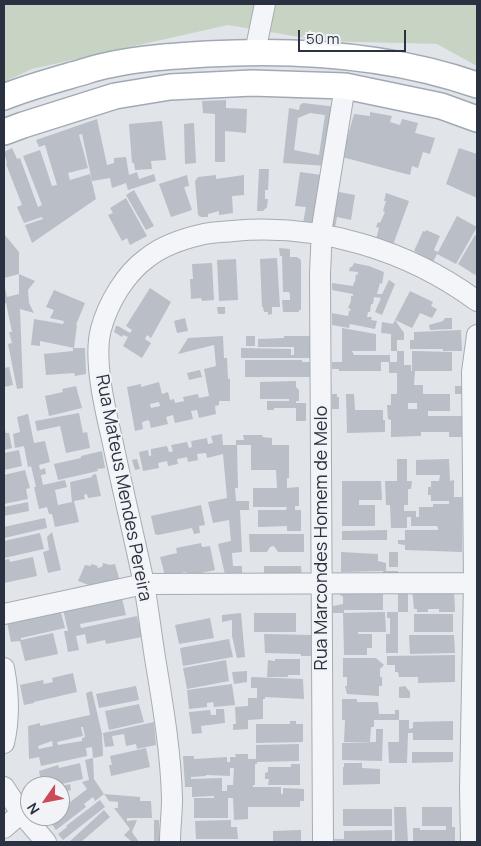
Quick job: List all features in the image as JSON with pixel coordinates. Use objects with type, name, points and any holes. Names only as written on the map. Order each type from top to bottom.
[{"type":"main road","points":[[4,97],[109,65],[167,56],[255,52],[346,56],[406,66],[451,76],[477,85]]},
{"type":"main road","points":[[4,132],[115,96],[170,87],[252,83],[344,86],[441,106],[477,119]]},
{"type":"street","points":[[255,52],[265,4]]},
{"type":"street","name":"Rua Marcondes Homem de Melo","points":[[323,842],[320,274],[322,233],[344,86]]},
{"type":"street","name":"Rua Mateus Mendes Pereira","points":[[170,842],[172,799],[165,720],[144,584],[107,418],[100,376],[100,332],[106,312],[133,270],[148,257],[172,244],[205,234],[254,229],[322,233],[382,251],[422,267],[458,287],[477,301]]},
{"type":"street","points":[[471,842],[474,815],[472,372],[477,335]]},
{"type":"street","points":[[4,614],[144,584],[474,583]]},
{"type":"street","points":[[4,668],[9,693],[9,714],[4,743]]},
{"type":"street","points":[[4,787],[20,811]]},
{"type":"street","points":[[4,828],[20,814]]},
{"type":"street","points":[[32,826],[46,842]]},
{"type":"green space","points":[[4,4],[477,4],[477,66],[437,44],[323,41],[228,25],[32,69],[4,82]]},
{"type":"building","points":[[226,100],[226,108],[247,109],[246,133],[225,131],[225,162],[215,162],[215,114],[203,113],[202,101]]},
{"type":"building","points":[[303,103],[337,107],[328,166],[283,163],[289,108],[299,110],[300,105]],"holes":[[[310,113],[325,115],[319,155],[294,150],[298,118]]]},
{"type":"building","points":[[370,112],[392,116],[390,122],[400,125],[402,119],[418,123],[415,133],[435,138],[430,154],[423,152],[418,168],[412,166],[410,175],[342,157],[354,114],[370,116]]},
{"type":"building","points":[[97,119],[107,165],[114,163],[114,158],[126,157],[129,175],[137,172],[139,179],[154,174],[156,181],[128,190],[126,183],[112,188],[110,178],[92,181],[82,134],[79,135],[88,168],[68,173],[70,180],[90,174],[96,199],[32,243],[25,225],[43,219],[42,217],[24,223],[17,207],[22,205],[6,164],[4,152],[12,148],[17,159],[20,158],[38,207],[42,205],[23,156],[40,150],[52,186],[57,185],[45,145],[39,147],[36,140]]},
{"type":"building","points":[[162,121],[166,160],[151,161],[152,169],[135,170],[134,163],[132,163],[129,124]]},
{"type":"building","points":[[194,123],[196,163],[185,164],[184,124]]},
{"type":"building","points":[[459,148],[477,154],[477,198],[446,184]]},
{"type":"building","points":[[259,169],[269,169],[268,190],[265,190],[265,199],[268,199],[267,207],[263,211],[257,211]]},
{"type":"building","points":[[300,172],[322,175],[318,225],[303,223],[306,207],[295,206]]},
{"type":"building","points":[[187,175],[189,186],[184,187],[192,210],[171,217],[159,184]]},
{"type":"building","points":[[216,175],[216,179],[244,175],[244,195],[232,196],[233,213],[219,215],[219,211],[208,214],[208,217],[201,217],[198,215],[195,181],[198,177]]},
{"type":"building","points":[[134,190],[154,226],[146,230],[126,195]]},
{"type":"building","points":[[333,191],[355,195],[351,220],[337,217],[335,228],[327,226]]},
{"type":"building","points":[[386,193],[409,201],[393,245],[376,239],[379,228],[376,227],[385,212],[383,211]]},
{"type":"building","points":[[126,198],[147,236],[130,245],[127,238],[122,241],[108,215],[113,213],[110,208]]},
{"type":"building","points":[[457,216],[477,227],[456,264],[437,254],[433,262],[414,251],[423,231],[425,232],[426,230],[440,236],[434,250],[438,252]]},
{"type":"building","points":[[4,234],[19,252],[19,274],[4,278]]},
{"type":"building","points":[[475,235],[477,236],[477,272],[475,275],[458,264]]},
{"type":"building","points":[[279,248],[290,249],[290,257],[297,257],[301,260],[301,309],[298,312],[283,312],[282,300],[290,300],[290,295],[289,292],[283,292],[282,256],[280,256]]},
{"type":"building","points":[[277,258],[280,307],[272,307],[272,314],[268,315],[268,312],[264,312],[262,307],[260,259]]},
{"type":"building","points":[[236,259],[238,300],[219,301],[217,260]]},
{"type":"building","points":[[212,263],[214,300],[202,301],[201,298],[191,299],[190,279],[193,279],[192,264]]},
{"type":"building","points":[[354,263],[384,272],[382,284],[380,283],[377,294],[382,294],[389,280],[395,284],[382,315],[375,312],[381,298],[374,297],[367,317],[372,317],[371,320],[377,321],[375,329],[350,324],[349,328],[332,325],[332,313],[348,316],[351,309],[348,308],[353,294],[332,290],[332,283],[353,286],[358,272],[349,271]]},
{"type":"building","points":[[19,274],[35,281],[28,290],[29,303],[34,313],[20,309],[23,388],[17,389],[8,344],[12,343],[9,332],[12,332],[6,303],[4,304],[4,283],[7,297],[19,294]]},
{"type":"building","points":[[150,288],[171,302],[151,338],[147,335],[145,339],[151,343],[142,358],[123,346],[128,337],[123,335],[122,337],[114,332],[116,326],[118,326],[130,333],[132,330],[126,326]]},
{"type":"building","points":[[54,290],[85,303],[76,325],[74,348],[40,341],[40,346],[31,345],[34,319],[63,324],[64,321],[50,318],[54,310],[46,307]]},
{"type":"building","points":[[410,291],[433,302],[431,306],[437,309],[432,318],[420,313],[412,328],[395,320]]},
{"type":"building","points":[[217,307],[225,307],[225,314],[218,314]]},
{"type":"building","points":[[185,318],[188,331],[177,333],[174,321]]},
{"type":"building","points":[[445,318],[452,318],[452,329],[430,330],[429,325],[443,321]]},
{"type":"building","points":[[395,320],[404,333],[404,340],[397,340],[397,351],[391,351],[391,334],[381,333],[382,322],[393,324]]},
{"type":"building","points":[[342,328],[376,334],[376,351],[352,351],[354,355],[390,355],[390,362],[397,362],[397,351],[404,351],[404,365],[411,365],[411,371],[412,351],[452,352],[452,371],[415,371],[414,385],[423,385],[423,394],[450,394],[450,411],[428,411],[428,416],[462,416],[462,437],[449,437],[449,432],[421,432],[421,436],[391,437],[391,420],[388,419],[387,405],[391,405],[391,394],[397,394],[397,373],[389,373],[389,362],[381,362],[381,371],[339,371],[339,369],[332,369],[332,362],[342,362]],"holes":[[[408,403],[417,403],[417,409],[408,409]]]},
{"type":"building","points":[[461,330],[462,351],[410,349],[410,340],[414,340],[414,332]]},
{"type":"building","points":[[223,336],[224,358],[227,358],[228,379],[230,379],[230,401],[219,401],[219,405],[215,406],[216,414],[199,418],[197,410],[191,411],[193,419],[175,423],[173,415],[166,417],[168,424],[151,428],[149,420],[142,422],[143,429],[135,431],[127,387],[141,384],[141,387],[159,382],[162,394],[168,392],[170,400],[174,399],[175,403],[184,401],[183,397],[198,394],[199,398],[209,396],[204,369],[216,366],[214,345],[178,354],[188,338]],"holes":[[[159,402],[160,406],[151,408],[150,404]]]},
{"type":"building","points":[[246,336],[255,336],[255,346],[246,346]]},
{"type":"building","points":[[284,336],[310,336],[310,358],[241,358],[241,348],[291,349],[291,355],[294,355],[294,347],[258,347],[258,339],[284,338]]},
{"type":"building","points":[[73,348],[85,348],[86,374],[75,376],[74,373],[46,375],[44,354],[73,351]]},
{"type":"building","points":[[245,360],[302,360],[302,362],[311,362],[311,377],[245,377]]},
{"type":"building","points":[[9,367],[13,385],[4,387],[4,368]]},
{"type":"building","points":[[200,370],[202,377],[189,380],[187,373]]},
{"type":"building","points":[[296,381],[296,387],[299,390],[299,401],[296,401],[296,403],[306,403],[306,421],[296,421],[296,408],[274,408],[274,410],[267,410],[267,401],[289,401],[289,399],[260,399],[260,382]]},
{"type":"building","points":[[76,386],[82,408],[49,416],[45,396],[63,392],[62,389]]},
{"type":"building","points":[[455,386],[462,386],[462,394],[455,394]]},
{"type":"building","points":[[332,394],[337,394],[337,397],[339,397],[339,409],[332,409]]},
{"type":"building","points":[[346,394],[354,394],[355,410],[383,410],[385,432],[347,433]]},
{"type":"building","points":[[79,413],[83,433],[87,432],[90,448],[66,453],[60,426],[37,431],[35,421]]},
{"type":"building","points":[[28,414],[34,443],[45,441],[50,462],[39,465],[40,470],[45,468],[46,474],[41,475],[43,485],[65,480],[67,487],[55,490],[58,505],[72,502],[70,482],[92,477],[92,475],[96,474],[101,496],[88,498],[87,494],[84,495],[85,499],[74,501],[79,522],[55,527],[52,514],[49,514],[47,507],[39,509],[31,466],[28,467],[24,446],[15,448],[13,434],[20,432],[17,417]]},
{"type":"building","points":[[4,426],[6,433],[9,433],[12,448],[4,450]]},
{"type":"building","points":[[222,434],[223,445],[237,445],[238,488],[235,488],[236,501],[249,501],[249,510],[240,510],[242,552],[232,553],[233,566],[242,566],[242,578],[226,579],[218,544],[231,541],[229,520],[213,523],[208,502],[227,498],[223,454],[207,458],[206,453],[197,454],[198,460],[188,462],[187,457],[177,459],[178,464],[168,466],[167,461],[158,463],[159,468],[143,471],[139,452],[148,450],[149,456],[151,456],[151,449],[167,446],[169,452],[171,452],[173,451],[171,445],[187,442],[189,448],[192,447],[191,441],[207,438],[208,444],[213,443],[211,436]]},
{"type":"building","points":[[243,435],[263,435],[262,437],[272,438],[272,445],[289,445],[289,478],[287,478],[287,488],[299,487],[299,506],[295,506],[295,510],[301,510],[301,531],[287,531],[287,526],[258,527],[258,510],[286,510],[287,507],[253,507],[253,488],[277,488],[276,470],[251,470],[251,445],[236,445],[236,440],[244,440]]},
{"type":"building","points":[[19,450],[22,466],[4,470],[4,453]]},
{"type":"building","points":[[102,451],[105,468],[58,480],[54,464]]},
{"type":"building","points":[[137,459],[140,469],[135,470],[132,460]]},
{"type":"building","points":[[397,459],[407,459],[407,481],[412,481],[411,489],[408,489],[408,505],[404,505],[404,511],[416,511],[416,517],[419,517],[419,507],[433,507],[433,504],[449,504],[449,501],[431,501],[431,495],[428,495],[428,487],[431,487],[431,481],[439,481],[440,475],[416,475],[416,460],[449,459],[450,481],[454,480],[454,497],[462,497],[462,552],[405,550],[405,545],[398,544],[398,540],[405,540],[405,530],[438,530],[438,528],[437,526],[411,526],[411,517],[407,517],[407,528],[391,528],[390,505],[386,505],[385,481],[397,481]]},
{"type":"building","points":[[25,470],[30,488],[26,489],[28,499],[4,504],[4,475]]},
{"type":"building","points":[[342,481],[381,481],[382,500],[359,500],[359,505],[375,505],[375,526],[342,526]]},
{"type":"building","points":[[28,502],[29,511],[4,516],[4,507]]},
{"type":"building","points":[[201,505],[205,525],[199,526],[200,533],[194,534],[192,528],[155,534],[151,516]]},
{"type":"building","points":[[45,518],[47,528],[4,538],[4,527]]},
{"type":"building","points":[[387,530],[387,540],[342,540],[342,531]]},
{"type":"building","points":[[52,532],[61,570],[48,573],[43,552],[49,550],[47,537]]},
{"type":"building","points":[[40,533],[44,549],[4,558],[4,541]]},
{"type":"building","points":[[249,534],[304,534],[304,552],[278,552],[274,546],[270,547],[267,552],[250,552]]},
{"type":"building","points":[[201,543],[202,547],[210,546],[215,570],[187,576],[186,572],[165,576],[160,557],[177,553],[176,548]]},
{"type":"building","points":[[341,552],[378,554],[378,561],[386,563],[386,571],[398,571],[398,578],[383,578],[383,571],[341,572]]},
{"type":"building","points":[[389,552],[398,552],[398,567],[389,567]]},
{"type":"building","points":[[33,557],[37,576],[4,583],[4,560],[9,559],[10,562]]},
{"type":"building","points":[[103,563],[115,564],[120,582],[94,587],[78,581],[85,565],[91,566],[91,564],[98,566],[97,568],[102,567]]},
{"type":"building","points":[[264,566],[301,566],[302,578],[264,577]]},
{"type":"building","points":[[398,587],[408,587],[408,612],[398,612]]},
{"type":"building","points":[[383,588],[383,610],[344,610],[344,613],[333,613],[333,606],[343,604],[343,597],[338,593]]},
{"type":"building","points":[[412,589],[454,589],[455,612],[439,612],[439,609],[428,609],[428,612],[417,612],[417,609],[414,609]]},
{"type":"building","points":[[121,594],[126,615],[80,624],[81,628],[137,616],[142,637],[106,644],[105,640],[87,644],[85,634],[76,636],[79,650],[68,652],[64,631],[68,631],[62,605]]},
{"type":"building","points":[[60,609],[65,628],[21,638],[21,640],[53,633],[58,654],[25,661],[20,641],[11,642],[6,617]]},
{"type":"building","points":[[385,612],[386,632],[358,632],[358,634],[372,634],[372,648],[367,648],[367,655],[344,655],[343,613]]},
{"type":"building","points":[[387,612],[398,612],[398,653],[386,653],[386,634],[390,634],[390,618],[387,618]]},
{"type":"building","points":[[241,613],[245,657],[237,658],[232,636],[232,620],[222,622],[222,615]]},
{"type":"building","points":[[254,613],[296,613],[296,632],[254,632]]},
{"type":"building","points":[[414,614],[453,614],[453,632],[414,632]]},
{"type":"building","points":[[210,618],[214,638],[179,644],[175,625]]},
{"type":"building","points":[[264,634],[312,635],[312,656],[265,653]]},
{"type":"building","points":[[409,635],[454,635],[455,653],[410,654]]},
{"type":"building","points":[[229,639],[233,657],[183,666],[180,648]]},
{"type":"building","points":[[455,655],[455,682],[418,683],[418,677],[399,677],[398,672],[395,672],[395,665],[387,665],[387,656]]},
{"type":"building","points":[[343,658],[376,658],[384,665],[380,669],[382,686],[379,686],[379,696],[347,694],[345,686],[347,686],[347,677],[343,677]]},
{"type":"building","points":[[275,659],[300,659],[300,675],[267,677],[268,660],[275,661]]},
{"type":"building","points":[[226,660],[229,681],[187,689],[183,668]]},
{"type":"building","points":[[247,671],[247,682],[234,684],[232,672]]},
{"type":"building","points":[[73,673],[77,692],[24,705],[20,685],[43,680],[44,684],[53,682],[52,678]]},
{"type":"building","points":[[251,677],[303,679],[304,699],[265,697],[263,699],[263,719],[248,720],[248,729],[233,730],[233,724],[236,724],[235,707],[248,706],[248,698],[257,698],[257,688],[251,688]]},
{"type":"building","points":[[232,684],[235,705],[214,707],[213,702],[207,703],[207,707],[189,709],[187,690]]},
{"type":"building","points":[[136,686],[139,700],[99,708],[96,694]]},
{"type":"building","points":[[405,686],[410,692],[410,698],[399,698],[399,687]]},
{"type":"building","points":[[92,691],[102,734],[103,756],[93,758],[92,747],[86,748],[87,756],[41,766],[39,757],[29,759],[28,726],[40,723],[40,726],[90,715],[86,693]],"holes":[[[81,727],[83,727],[85,737],[82,738],[82,741],[58,745],[57,742],[83,736]],[[52,741],[53,746],[39,749],[38,746]]]},
{"type":"building","points":[[342,699],[357,699],[357,702],[378,702],[379,714],[395,714],[395,710],[399,710],[399,720],[374,720],[374,727],[371,727],[370,742],[344,742],[345,720],[342,720]]},
{"type":"building","points":[[139,704],[144,722],[109,730],[105,711]]},
{"type":"building","points":[[216,709],[224,709],[225,723],[201,726],[202,733],[192,734],[189,712],[210,710],[211,715],[216,715]]},
{"type":"building","points":[[399,720],[409,720],[409,729],[413,728],[413,722],[453,721],[453,740],[413,740],[413,733],[408,733],[407,763],[389,763],[388,742],[399,742]]},
{"type":"building","points":[[290,721],[296,721],[296,724],[303,724],[303,742],[256,743],[256,724],[290,724]]},
{"type":"building","points":[[154,722],[156,745],[137,749],[136,744],[126,746],[124,734],[112,736],[114,746],[105,747],[103,733]]},
{"type":"building","points":[[376,729],[383,729],[382,761],[342,760],[342,743],[376,742]]},
{"type":"building","points":[[299,744],[299,761],[257,762],[255,764],[255,785],[253,787],[281,787],[281,794],[283,794],[283,788],[304,789],[304,801],[300,801],[300,807],[248,807],[248,819],[234,820],[233,798],[228,798],[228,818],[194,818],[194,798],[214,798],[214,796],[192,797],[192,787],[185,787],[183,756],[194,756],[194,759],[227,757],[227,762],[230,762],[230,757],[236,757],[235,754],[248,754],[248,759],[256,759],[256,745]],"holes":[[[230,768],[234,768],[233,785],[227,785],[227,791],[222,791],[222,778],[191,779],[191,777],[206,775],[230,776]]]},
{"type":"building","points":[[146,748],[150,767],[111,776],[109,765],[112,765],[110,756]]},
{"type":"building","points":[[412,752],[453,752],[453,762],[412,763]]},
{"type":"building","points":[[93,758],[94,779],[104,794],[95,801],[93,797],[84,804],[86,807],[70,819],[70,802],[87,789],[82,782],[89,780],[85,760]]},
{"type":"building","points":[[80,763],[83,779],[70,782],[70,776],[40,776],[39,771],[58,765],[59,768]]},
{"type":"building","points":[[344,763],[362,763],[362,768],[380,769],[380,784],[343,785]]},
{"type":"building","points":[[291,764],[300,764],[300,785],[268,785],[269,779],[265,779],[265,773],[268,772],[268,767],[291,767]]},
{"type":"building","points":[[104,794],[140,797],[140,801],[151,801],[152,818],[127,818],[127,821],[137,820],[132,832],[139,842],[132,842],[124,835],[130,829],[114,808],[118,808],[118,802],[109,801]]},
{"type":"building","points":[[100,800],[105,807],[63,840],[58,834],[66,826],[70,826],[70,823]]},
{"type":"building","points":[[394,807],[406,807],[408,842],[395,842]]},
{"type":"building","points":[[422,807],[452,807],[452,827],[455,827],[455,842],[413,842],[413,828],[420,828],[420,830],[446,830],[446,826],[422,826]]},
{"type":"building","points":[[343,809],[392,809],[392,826],[343,826]]},
{"type":"building","points":[[104,810],[110,817],[81,842],[69,842]]},
{"type":"building","points":[[154,820],[159,820],[160,842],[154,842]]},
{"type":"building","points":[[231,820],[231,827],[237,827],[238,839],[196,839],[195,821]]},
{"type":"building","points":[[53,826],[61,826],[56,830]]},
{"type":"building","points":[[301,830],[301,842],[273,842],[273,831]]},
{"type":"building","points":[[392,830],[392,842],[335,842],[334,839],[344,839],[344,831]]}]
